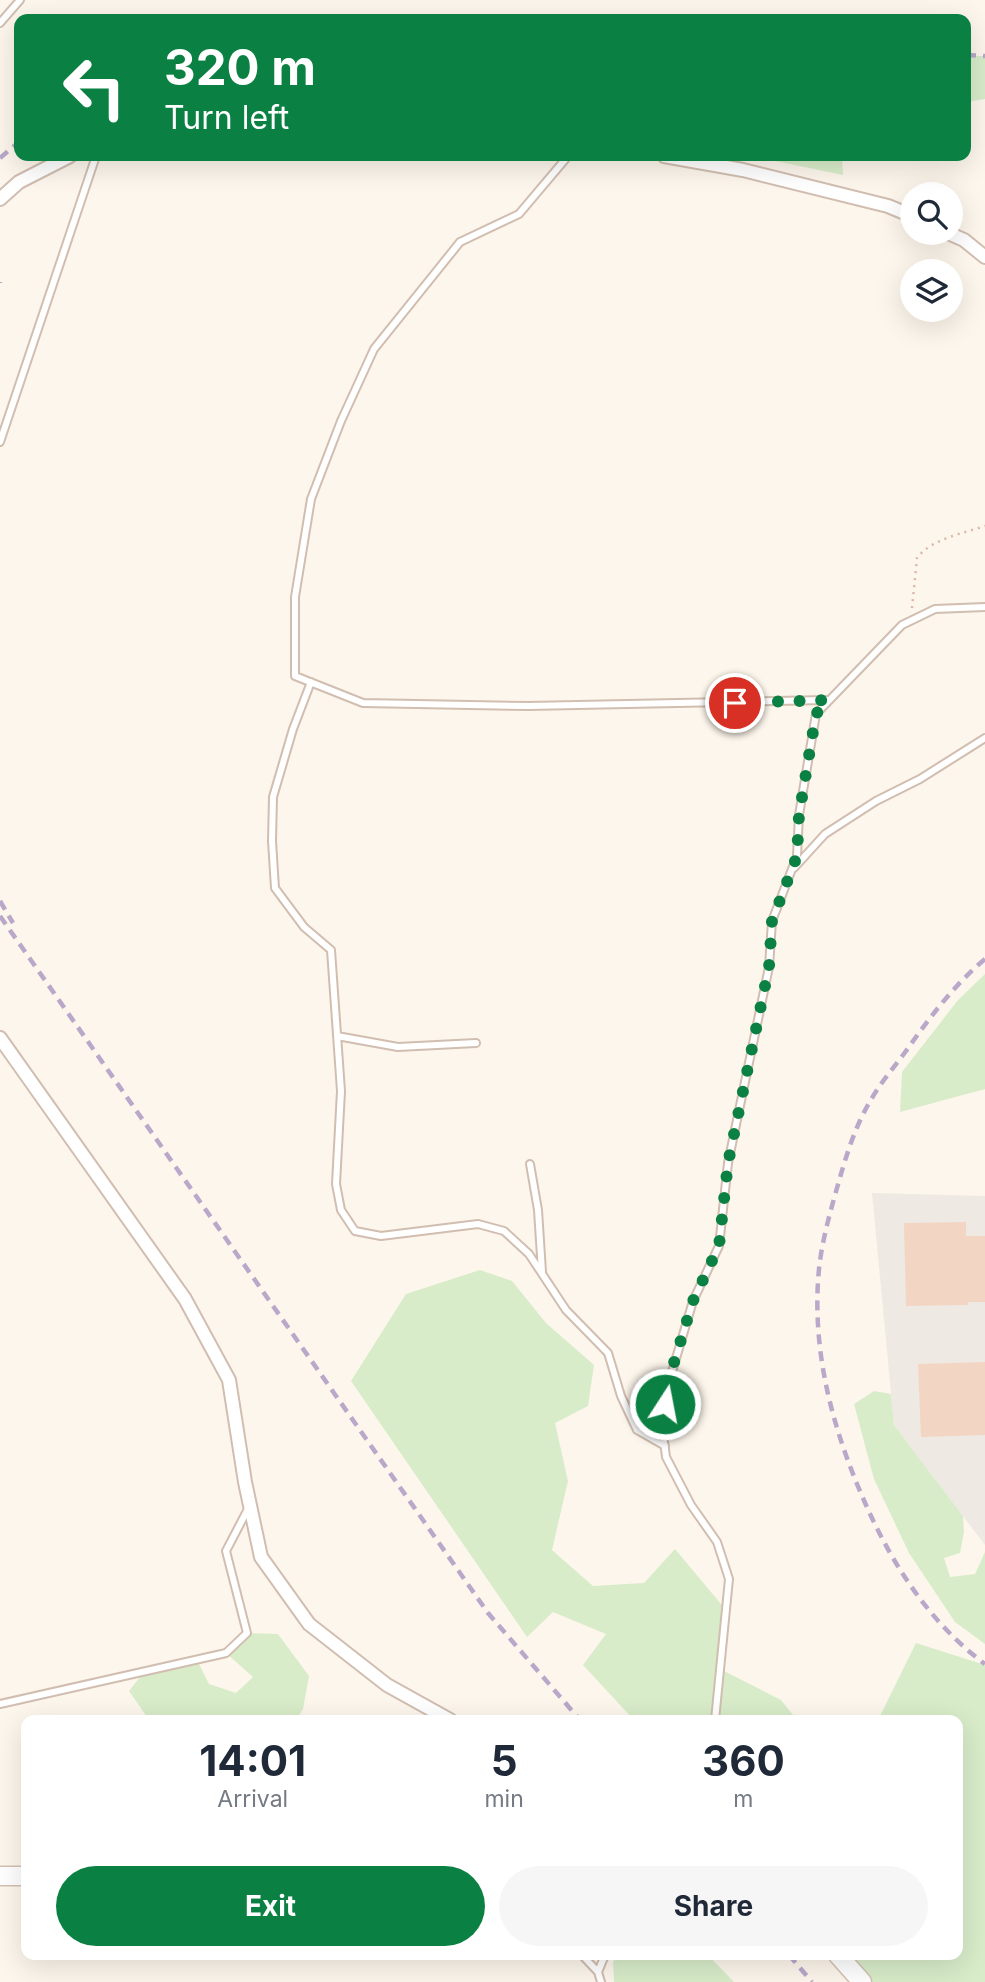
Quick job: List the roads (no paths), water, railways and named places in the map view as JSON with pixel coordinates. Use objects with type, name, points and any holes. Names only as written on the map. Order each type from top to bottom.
[{"type":"main road","points":[[0,1876],[21,1876]]},
{"type":"main road","points":[[842,1960],[862,1982]]},
{"type":"street","points":[[0,199],[19,182],[60,161]]},
{"type":"street","points":[[692,161],[743,170],[875,202],[900,211]]},
{"type":"street","points":[[963,240],[985,257]]},
{"type":"street","points":[[0,1038],[185,1299],[229,1380],[261,1558],[309,1624],[387,1685],[441,1715]]},
{"type":"lane","points":[[0,23],[20,0]]},
{"type":"lane","points":[[0,442],[94,161]]},
{"type":"lane","points":[[564,161],[519,214],[460,242],[374,349],[341,421],[311,499],[295,597],[295,676],[363,703],[528,706],[827,700]]},
{"type":"lane","points":[[715,1715],[729,1579],[717,1542],[691,1505],[666,1457],[662,1426],[668,1382],[693,1301],[719,1246],[728,1163],[769,967],[772,921],[797,856],[799,815],[816,714],[902,625],[935,609],[985,607]]},
{"type":"lane","points":[[311,682],[293,729],[273,797],[272,841],[275,888],[304,927],[331,950],[341,1091],[336,1184],[341,1210],[355,1231],[381,1236],[478,1224],[504,1231],[529,1254],[566,1310],[608,1353],[621,1396],[637,1430],[665,1446]]},
{"type":"lane","points":[[790,872],[825,834],[985,738]]},
{"type":"lane","points":[[337,1036],[398,1047],[476,1043]]},
{"type":"lane","points":[[530,1164],[538,1210],[542,1274]]},
{"type":"lane","points":[[0,1704],[226,1653],[247,1633],[226,1551],[250,1505]]},
{"type":"lane","points":[[587,1960],[598,1972],[601,1982]]},
{"type":"lane","points":[[598,1972],[603,1960]]},
{"type":"railway","points":[[971,55],[985,56]]},
{"type":"railway","points":[[0,158],[14,146]]},
{"type":"railway","points":[[0,901],[13,923]]},
{"type":"railway","points":[[0,916],[488,1613],[576,1715]]},
{"type":"railway","points":[[985,959],[933,1014],[880,1086],[861,1118],[845,1160],[827,1225],[820,1258],[817,1300],[818,1330],[827,1390],[844,1448],[866,1505],[888,1550],[915,1592],[947,1631],[985,1664]]},
{"type":"railway","points":[[793,1960],[812,1982]]}]
